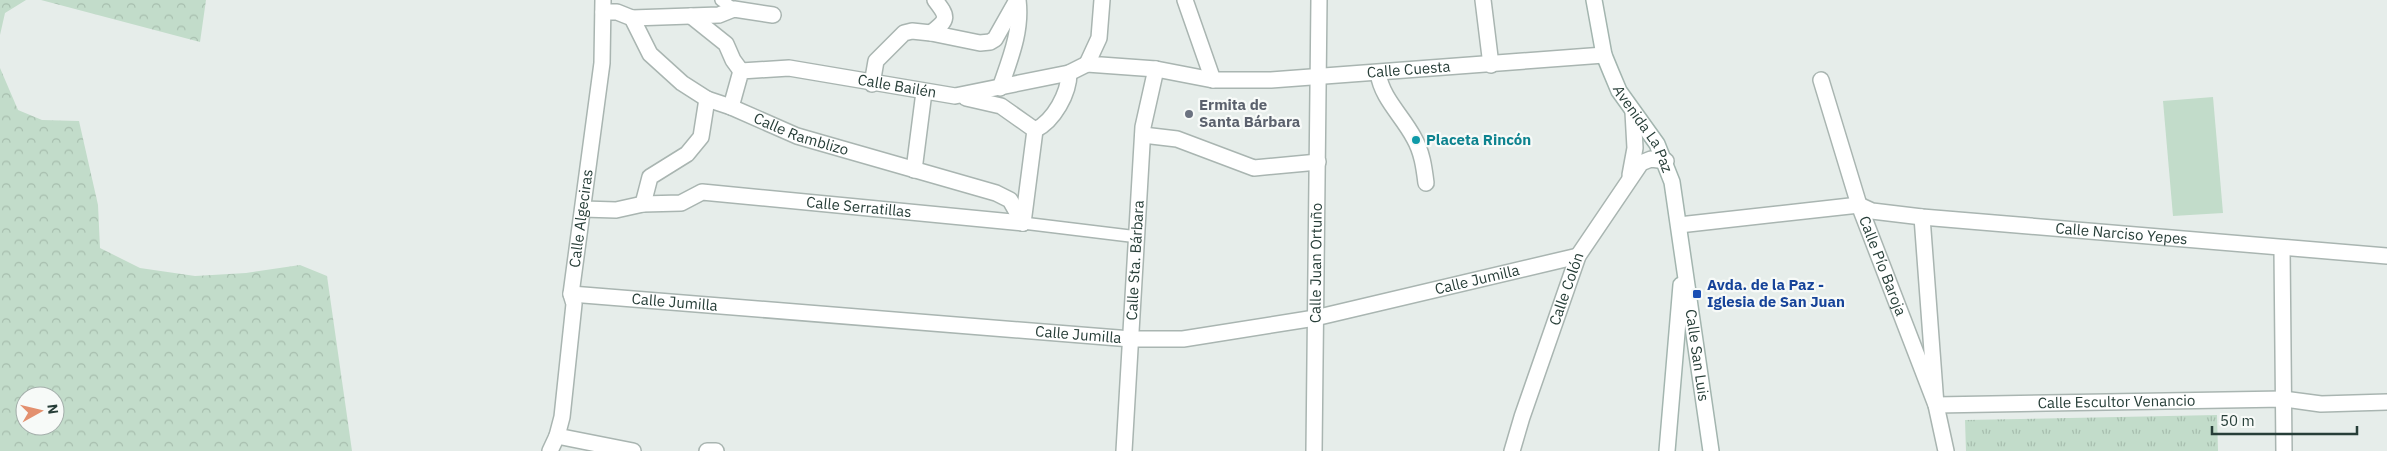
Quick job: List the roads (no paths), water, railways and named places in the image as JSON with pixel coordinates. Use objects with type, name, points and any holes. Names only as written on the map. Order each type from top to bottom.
[{"type":"street","points":[[931,33],[943,24],[945,19],[945,14],[935,0]]},
{"type":"street","points":[[872,84],[876,61],[904,33],[912,31],[980,43],[990,42],[995,39],[1018,0]]},
{"type":"street","points":[[1000,88],[1020,22],[1018,0]]},
{"type":"street","points":[[1087,64],[1099,38],[1102,0]]},
{"type":"street","points":[[1185,0],[1213,80]]},
{"type":"street","name":"Calle Juan Ortuño","points":[[1314,451],[1319,0]]},
{"type":"street","points":[[1483,0],[1491,65]]},
{"type":"street","name":"Avenida La Paz","points":[[1594,0],[1604,56],[1619,91],[1649,131],[1666,161],[1680,225],[1683,259]]},
{"type":"street","points":[[603,6],[632,18],[722,14],[734,9],[773,15]]},
{"type":"street","name":"Calle Algeciras","points":[[550,451],[562,418],[574,304],[571,294],[602,63],[603,6]]},
{"type":"street","points":[[691,16],[726,44],[733,60],[741,71],[731,107]]},
{"type":"street","name":"Calle Ramblizo","points":[[632,18],[650,54],[682,83],[707,99],[731,107],[797,136],[996,193],[1010,200],[1023,223]]},
{"type":"street","name":"Calle Cuesta","points":[[1087,64],[1156,70],[1213,80],[1319,77],[1604,56]]},
{"type":"street","name":"Calle Bailén","points":[[741,71],[789,68],[872,84],[954,96],[1069,73],[1087,64]]},
{"type":"street","name":"Calle Sta. Bárbara","points":[[1124,451],[1143,135],[1156,70]]},
{"type":"street","points":[[1035,130],[1042,127],[1053,115],[1066,90],[1069,73]]},
{"type":"street","points":[[1378,73],[1382,91],[1409,129],[1419,149],[1426,183]]},
{"type":"street","name":"Calle Pío Baroja","points":[[1821,80],[1859,205],[1936,405],[1946,451]]},
{"type":"street","points":[[914,170],[924,92]]},
{"type":"street","points":[[954,96],[1001,106],[1035,130]]},
{"type":"street","points":[[643,204],[650,177],[687,154],[701,137],[707,99]]},
{"type":"street","points":[[1629,178],[1635,148],[1633,112]]},
{"type":"street","points":[[1023,223],[1035,130]]},
{"type":"street","points":[[1143,135],[1177,139],[1254,168],[1318,162]]},
{"type":"street","name":"Calle Colón","points":[[1512,451],[1578,256],[1629,178],[1641,163],[1651,159],[1666,161]]},
{"type":"street","name":"Calle Serratillas","points":[[583,209],[616,210],[643,204],[681,203],[702,192],[1023,223]]},
{"type":"street","points":[[1680,225],[1859,205]]},
{"type":"street","name":"Calle Narciso Yepes","points":[[1859,205],[1872,211],[1922,218],[2282,249],[2387,256]]},
{"type":"street","points":[[1922,218],[1936,405]]},
{"type":"street","points":[[2282,249],[2284,451]]},
{"type":"street","name":"Calle Jumilla","points":[[571,294],[1131,339],[1183,339],[1316,318],[1578,256]]},
{"type":"street","points":[[1667,451],[1683,259]]},
{"type":"street","name":"Calle San Luis","points":[[1683,259],[1711,451]]},
{"type":"street","name":"Calle Escultor Venancio","points":[[1936,405],[2284,399],[2321,404],[2387,402]]},
{"type":"street","points":[[557,436],[574,445],[633,451]]},
{"type":"street","points":[[707,451],[716,451]]},
{"type":"lane","points":[[721,0],[734,9]]},
{"type":"lane","name":"Calle Serratillas","points":[[1023,223],[1138,238]]},
{"type":"place","name":"Ermita de Santa Bárbara","points":[[1189,114]]},
{"type":"place","name":"Placeta Rincón","points":[[1416,140]]},
{"type":"place","name":"Avda. de la Paz - Iglesia de San Juan","points":[[1697,294]]}]
